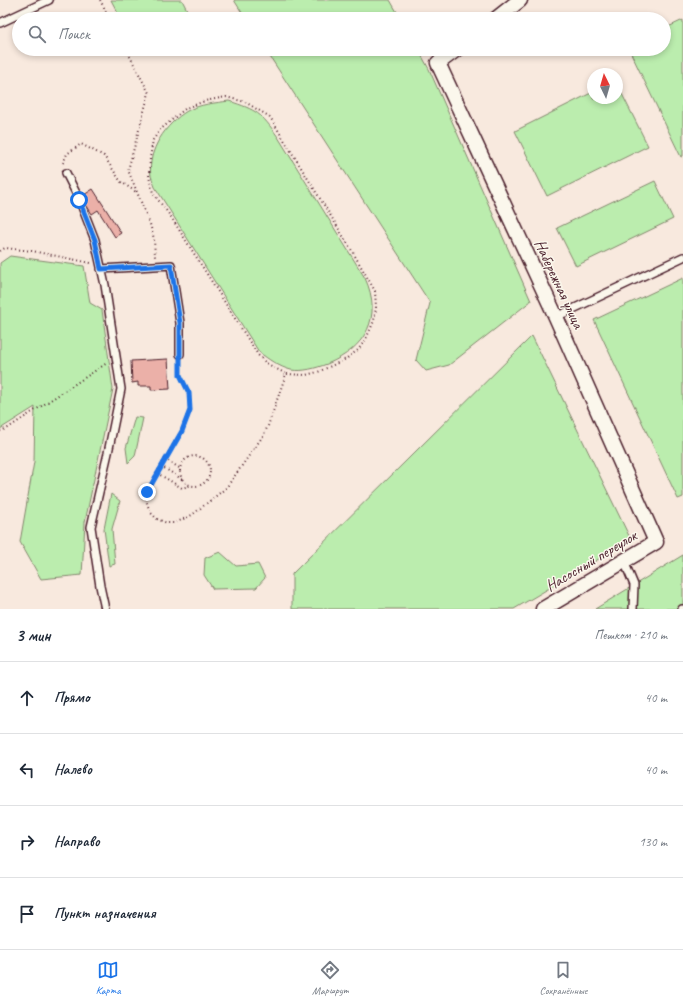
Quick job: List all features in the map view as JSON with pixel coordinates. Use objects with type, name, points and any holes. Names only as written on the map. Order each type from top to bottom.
[{"type":"street","points":[[505,12],[520,0]]},
{"type":"street","name":"Набережная улица","points":[[448,56],[438,63],[556,317],[656,542]]},
{"type":"street","name":"Насосный переулок","points":[[543,609],[656,542]]},
{"type":"lane","points":[[23,12],[49,0]]},
{"type":"lane","points":[[0,23],[12,17]]},
{"type":"lane","points":[[66,173],[79,200],[95,240],[101,267],[121,389],[91,527],[105,609]]},
{"type":"lane","points":[[556,317],[683,257]]},
{"type":"lane","points":[[101,267],[171,265],[180,323],[180,354]]},
{"type":"lane","points":[[624,561],[634,585],[633,609]]},
{"type":"path","points":[[100,0],[106,12]]},
{"type":"path","points":[[130,56],[149,93],[128,170],[150,224],[154,240],[156,266]]},
{"type":"path","points":[[226,97],[245,102],[258,108],[270,117],[375,291],[376,308],[374,321],[366,339],[358,350],[341,361],[318,372],[306,375],[286,374],[266,363],[258,355],[171,217],[153,193],[149,177],[153,140],[160,130],[186,108],[205,101],[226,97]]},
{"type":"path","points":[[66,173],[63,165],[67,154],[81,144],[104,156],[121,182],[137,192]]},
{"type":"path","points":[[0,252],[5,248],[32,251],[101,267]]},
{"type":"path","points":[[180,354],[180,375],[189,393],[190,410],[182,431],[147,492],[146,500],[150,512],[157,519],[167,523],[175,523],[192,515],[226,488],[263,436],[268,426],[286,374]]},
{"type":"path","points":[[0,431],[8,428],[116,357]]},
{"type":"path","points":[[157,473],[182,488],[201,484],[205,481],[210,473],[207,464],[200,457],[191,457],[183,462],[180,468],[181,476],[184,480]]},
{"type":"path","points":[[165,459],[180,468]]},
{"type":"path","points":[[161,466],[192,485]]},
{"type":"green space","points":[[111,0],[182,0],[188,12],[117,12]]},
{"type":"green space","points":[[234,0],[390,0],[397,12],[242,12]]},
{"type":"green space","points":[[683,20],[683,156],[681,157],[632,56],[671,56],[671,26]]},
{"type":"green space","points":[[270,56],[422,56],[429,69],[531,301],[449,365],[426,371],[416,360],[430,303]]},
{"type":"green space","points":[[587,95],[587,104],[623,104],[623,96],[648,146],[547,196],[515,131]]},
{"type":"green space","points":[[229,101],[258,113],[272,129],[365,278],[370,292],[372,306],[371,318],[367,330],[361,340],[352,349],[341,357],[327,364],[305,370],[291,370],[278,365],[259,352],[155,187],[151,176],[152,157],[155,147],[165,130],[179,116],[187,111],[208,104]]},
{"type":"green space","points":[[655,181],[673,219],[576,266],[557,228]]},
{"type":"green space","points":[[10,256],[84,266],[90,303],[102,310],[113,389],[85,522],[82,575],[41,579],[20,542],[34,462],[35,407],[0,429],[0,263]]},
{"type":"green space","points":[[683,278],[683,497],[678,499],[594,320]]},
{"type":"green space","points":[[532,336],[631,540],[514,609],[292,609],[292,574]]},
{"type":"green space","points":[[135,417],[143,418],[135,456],[128,463],[126,448]]},
{"type":"green space","points":[[111,494],[120,501],[112,529],[115,564],[109,566],[104,529]]},
{"type":"green space","points":[[220,552],[236,566],[258,564],[265,578],[256,588],[213,589],[204,575],[205,558]]},
{"type":"green space","points":[[683,555],[683,609],[595,609]]},
{"type":"building","points":[[93,189],[121,233],[115,237],[98,210],[92,214],[81,197]]},
{"type":"building","points":[[168,359],[170,389],[151,390],[151,386],[138,386],[138,382],[132,383],[131,361]]},
{"type":"route","points":[[79,200],[95,240],[101,269],[171,265],[180,323],[180,375],[189,393],[190,410],[182,431],[147,492]]}]
